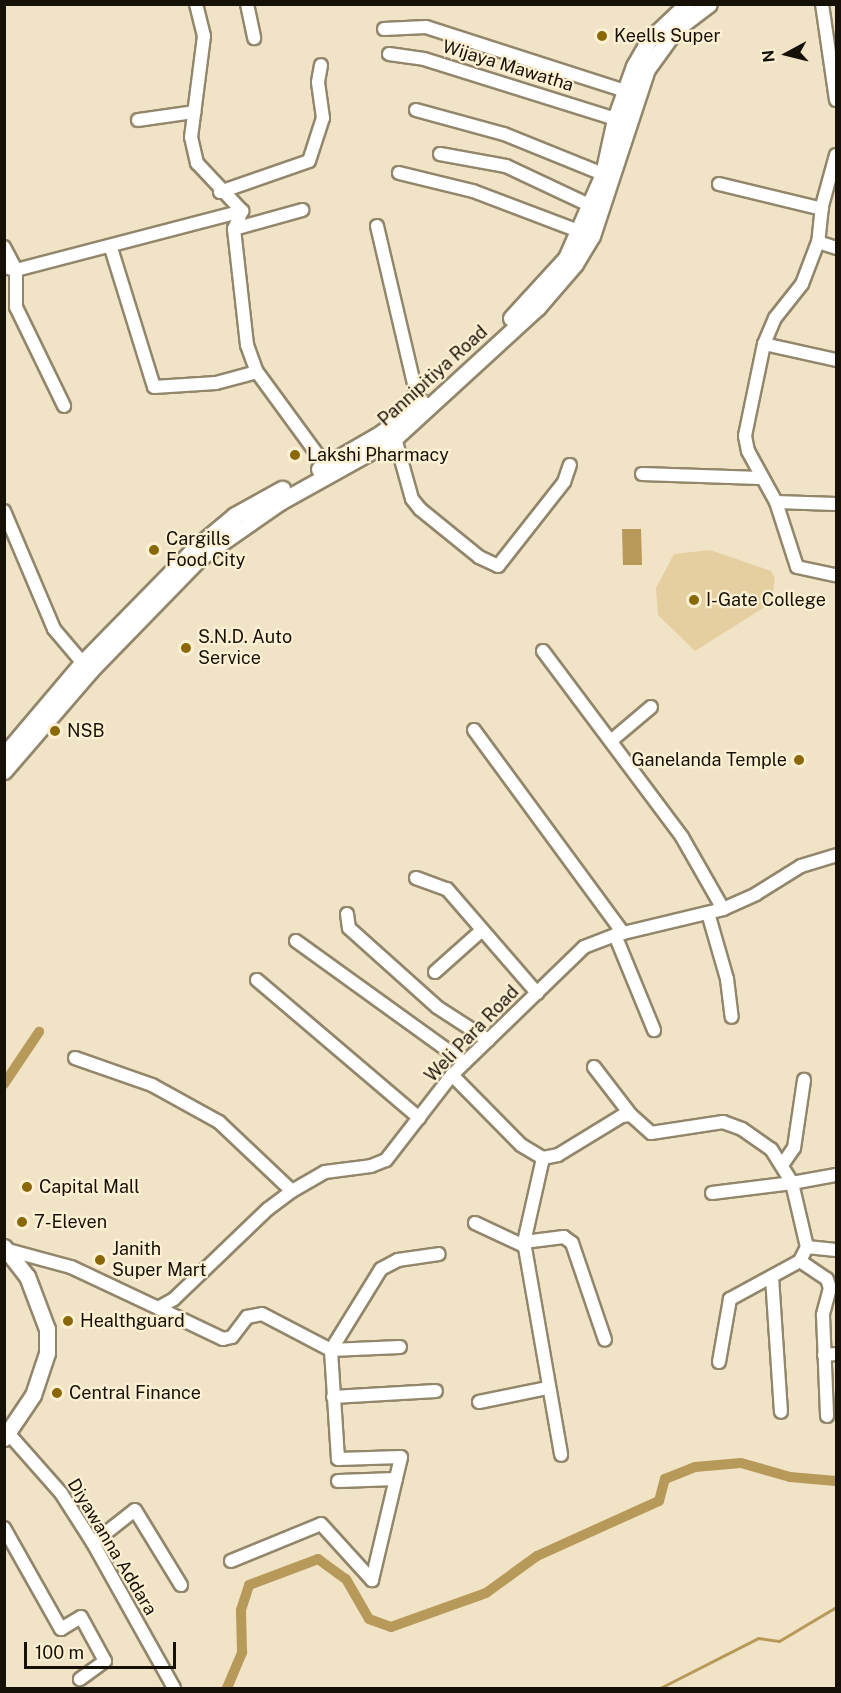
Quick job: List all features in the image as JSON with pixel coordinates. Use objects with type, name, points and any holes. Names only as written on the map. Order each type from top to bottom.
[{"type":"main road","name":"Pannipitiya Road","points":[[4,755],[194,549],[235,515],[325,465],[419,405],[529,301],[566,258],[581,232],[603,174],[615,119],[625,91],[650,40],[687,4]]},
{"type":"main road","name":"Pannipitiya Road","points":[[4,771],[86,667],[201,557],[237,529],[395,438],[537,308],[575,264],[596,226],[646,69],[676,29],[709,4]]},
{"type":"main road","points":[[6,1248],[27,1276],[48,1329],[47,1353],[33,1395],[6,1435]]},
{"type":"street","points":[[196,4],[204,36],[191,137],[197,163],[220,192],[242,212]]},
{"type":"street","points":[[247,4],[254,38]]},
{"type":"street","points":[[822,4],[837,100]]},
{"type":"street","points":[[384,29],[426,27],[625,91]]},
{"type":"street","name":"Wijaya Mawatha","points":[[389,54],[424,59],[615,119]]},
{"type":"street","points":[[220,192],[309,161],[323,118],[318,82],[321,65]]},
{"type":"street","points":[[416,110],[504,134],[603,174]]},
{"type":"street","points":[[138,120],[194,112]]},
{"type":"street","points":[[440,154],[506,166],[591,206]]},
{"type":"street","points":[[837,155],[822,208],[818,242],[802,284],[775,318],[764,344],[745,436],[760,478],[776,502],[797,567],[837,574]]},
{"type":"street","points":[[399,173],[473,191],[581,232]]},
{"type":"street","points":[[719,184],[822,208],[837,209]]},
{"type":"street","points":[[234,230],[303,210]]},
{"type":"street","points":[[242,212],[234,230],[248,345],[257,372],[325,465]]},
{"type":"street","points":[[10,269],[111,248],[242,212]]},
{"type":"street","points":[[377,226],[419,405]]},
{"type":"street","points":[[818,242],[837,248]]},
{"type":"street","points":[[4,247],[16,307],[64,406]]},
{"type":"street","points":[[111,248],[154,387],[216,383],[257,372]]},
{"type":"street","points":[[764,344],[837,360]]},
{"type":"street","points":[[395,438],[416,504],[479,558],[498,566],[564,482],[570,465]]},
{"type":"street","points":[[642,474],[760,478]]},
{"type":"street","points":[[776,502],[837,504]]},
{"type":"street","points":[[4,511],[54,629],[86,667]]},
{"type":"street","points":[[543,651],[612,740],[682,837],[723,909]]},
{"type":"street","points":[[612,740],[651,707]]},
{"type":"street","points":[[474,730],[619,934],[654,1030]]},
{"type":"street","name":"Weli Para Road","points":[[158,1308],[174,1299],[268,1209],[292,1191],[325,1172],[371,1166],[386,1160],[452,1075],[584,947],[619,934],[723,909],[756,894],[801,866],[837,855]]},
{"type":"street","points":[[416,878],[447,889],[537,993]]},
{"type":"street","points":[[708,913],[727,979],[732,1017]]},
{"type":"street","points":[[347,914],[349,928],[428,999],[488,1040]]},
{"type":"street","points":[[435,972],[481,931]]},
{"type":"street","points":[[296,941],[465,1062]]},
{"type":"street","points":[[257,981],[419,1118]]},
{"type":"street","points":[[75,1058],[152,1085],[219,1122],[292,1191]]},
{"type":"street","points":[[594,1067],[631,1115],[651,1133],[723,1122],[742,1129],[771,1149],[792,1183],[807,1246],[800,1261],[730,1299],[719,1362]]},
{"type":"street","points":[[452,1075],[521,1145],[543,1158],[558,1155],[622,1116],[631,1115]]},
{"type":"street","points":[[782,1166],[794,1148],[804,1080]]},
{"type":"street","points":[[543,1158],[524,1244],[547,1388],[561,1455]]},
{"type":"street","points":[[712,1193],[837,1175]]},
{"type":"street","points":[[475,1223],[524,1244],[564,1237],[572,1243],[605,1340]]},
{"type":"street","points":[[807,1246],[837,1250]]},
{"type":"street","points":[[6,1248],[71,1267],[223,1339],[232,1337],[247,1317],[262,1314],[331,1350],[400,1347]]},
{"type":"street","points":[[231,1561],[321,1524],[372,1580],[401,1457],[338,1459],[331,1350],[381,1269],[398,1260],[439,1254]]},
{"type":"street","points":[[800,1261],[827,1279],[830,1288],[823,1315],[830,1355],[827,1416]]},
{"type":"street","points":[[772,1277],[781,1412]]},
{"type":"street","points":[[479,1402],[547,1388]]},
{"type":"street","points":[[333,1397],[436,1391]]},
{"type":"street","name":"Diyawanna Addara","points":[[6,1435],[61,1493],[93,1543],[174,1689]]},
{"type":"street","points":[[338,1481],[396,1479]]},
{"type":"street","points":[[93,1543],[135,1510],[181,1585]]},
{"type":"street","points":[[4,1528],[62,1629],[81,1617],[105,1661],[80,1679]]},
{"type":"shaded area","points":[[622,529],[641,529],[642,565],[623,565]]},
{"type":"shaded area","points":[[710,550],[771,571],[775,578],[771,603],[695,651],[658,615],[656,588],[674,554]]},
{"type":"waterway","points":[[4,1084],[39,1032]]},
{"type":"waterway","points":[[227,1688],[242,1652],[241,1610],[249,1585],[318,1559],[346,1579],[369,1619],[391,1627],[486,1593],[537,1556],[659,1501],[665,1479],[695,1467],[741,1463],[790,1477],[836,1481]]},
{"type":"waterway","points":[[660,1688],[758,1638],[779,1641],[836,1607]]},
{"type":"place","name":"Keells Super","points":[[602,36]]},
{"type":"place","name":"Lakshi Pharmacy","points":[[295,455]]},
{"type":"place","name":"Cargills Food City","points":[[154,550]]},
{"type":"place","name":"I-Gate College","points":[[694,600]]},
{"type":"place","name":"S.N.D. Auto Service","points":[[186,648]]},
{"type":"place","name":"NSB","points":[[55,731]]},
{"type":"place","name":"Ganelanda Temple","points":[[799,760]]},
{"type":"place","name":"Capital Mall","points":[[27,1187]]},
{"type":"place","name":"7-Eleven","points":[[22,1222]]},
{"type":"place","name":"Janith Super Mart","points":[[100,1260]]},
{"type":"place","name":"Healthguard","points":[[68,1321]]},
{"type":"place","name":"Central Finance","points":[[57,1393]]}]
